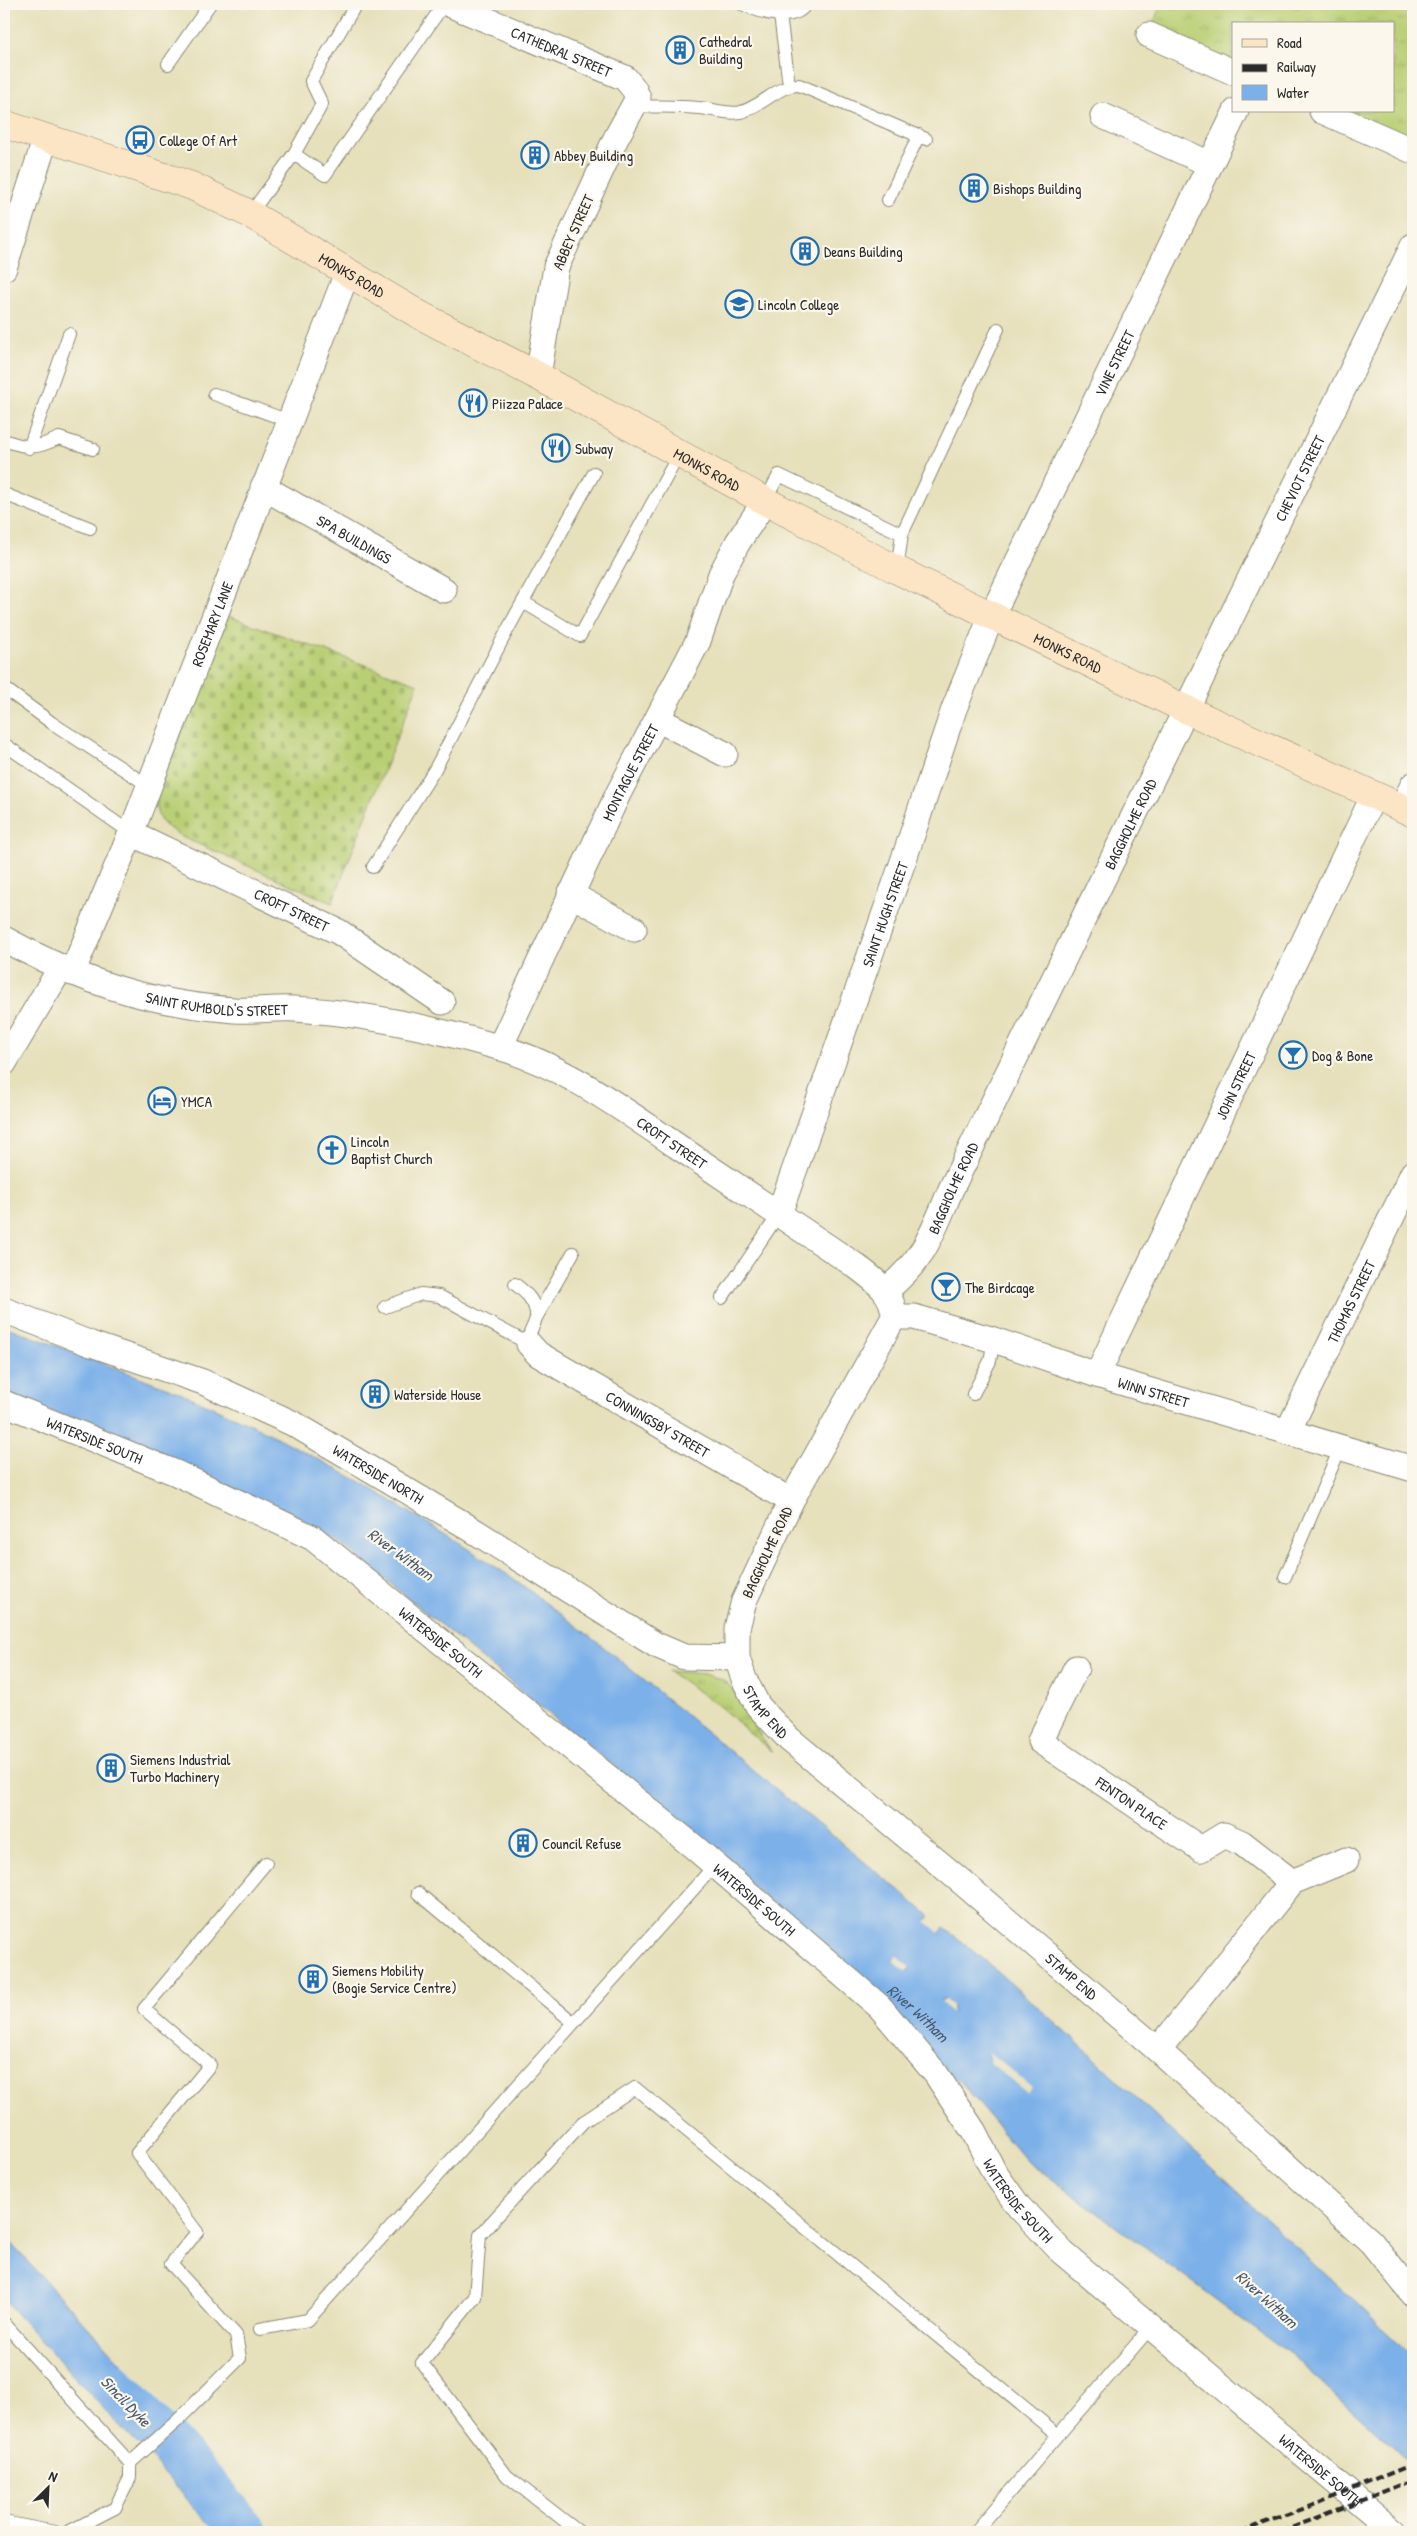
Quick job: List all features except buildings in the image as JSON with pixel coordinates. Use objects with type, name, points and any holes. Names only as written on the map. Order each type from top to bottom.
[{"type":"main road","name":"MONKS ROAD","points":[[4,124],[192,186],[250,214],[418,314],[538,376],[764,501],[898,570],[1185,709],[1374,796],[1410,802]]},
{"type":"street","name":"CATHEDRAL STREET","points":[[449,4],[625,78],[634,88],[636,102]]},
{"type":"street","points":[[1149,35],[1232,72]]},
{"type":"street","name":"ABBEY STREET","points":[[538,376],[556,267],[616,138],[636,102]]},
{"type":"street","name":"VINE STREET","points":[[992,615],[1236,112]]},
{"type":"street","points":[[1324,112],[1413,151]]},
{"type":"street","points":[[1103,116],[1210,164]]},
{"type":"street","points":[[4,268],[46,137]]},
{"type":"street","name":"CHEVIOT STREET","points":[[1185,709],[1413,246]]},
{"type":"street","name":"ROSEMARY LANE","points":[[4,1063],[66,971],[131,833],[347,273]]},
{"type":"street","name":"SPA BUILDINGS","points":[[263,487],[444,590]]},
{"type":"street","name":"MONTAGUE STREET","points":[[500,1047],[618,794],[698,641],[722,574],[738,542],[764,501]]},
{"type":"street","name":"SAINT HUGH STREET","points":[[779,1214],[906,853],[954,709],[992,615]]},
{"type":"street","name":"BAGGHOLME ROAD","points":[[885,1291],[912,1267],[928,1242],[951,1189],[1185,709]]},
{"type":"street","points":[[658,720],[725,754]]},
{"type":"street","name":"JOHN STREET","points":[[1097,1375],[1374,796]]},
{"type":"street","name":"CROFT STREET","points":[[131,833],[339,932],[442,1002]]},
{"type":"street","points":[[570,894],[634,929]]},
{"type":"street","name":"SAINT RUMBOLD'S STREET","points":[[4,939],[66,971],[120,990],[182,1003],[235,1010],[295,1009],[364,1016],[440,1032]]},
{"type":"street","name":"CROFT STREET","points":[[440,1032],[500,1047],[562,1073],[628,1113],[779,1214],[856,1266],[885,1291]]},
{"type":"street","name":"THOMAS STREET","points":[[1288,1431],[1413,1173]]},
{"type":"street","points":[[885,1291],[894,1307],[894,1317]]},
{"type":"street","name":"WATERSIDE NORTH","points":[[4,1310],[91,1344],[203,1382],[294,1424],[460,1522],[656,1645],[684,1657],[737,1658]]},
{"type":"street","name":"BAGGHOLME ROAD","points":[[737,1658],[737,1628],[744,1601],[791,1500],[894,1317]]},
{"type":"street","name":"WINN STREET","points":[[894,1317],[914,1317],[994,1340],[1097,1375],[1342,1446],[1413,1469]]},
{"type":"street","name":"CONNINGSBY STREET","points":[[529,1344],[538,1354],[791,1500]]},
{"type":"street","name":"WATERSIDE SOUTH","points":[[4,1404],[176,1473],[314,1538],[715,1865],[880,2007],[936,2074],[974,2132],[994,2172],[1019,2207],[1063,2253],[1395,2532]]},
{"type":"street","name":"STAMP END","points":[[737,1658],[758,1706],[788,1739],[963,1883],[1158,2050],[1371,2242],[1413,2294]]},
{"type":"street","name":"FENTON PLACE","points":[[1076,1668],[1040,1741],[1201,1849],[1224,1836],[1242,1843],[1292,1882]]},
{"type":"street","points":[[1158,2050],[1292,1882],[1346,1860]]},
{"type":"lane","points":[[168,64],[210,4]]},
{"type":"lane","points":[[250,214],[294,154],[322,104],[311,82],[356,4]]},
{"type":"lane","points":[[294,154],[325,175],[444,4]]},
{"type":"lane","points":[[742,4],[780,15],[791,15],[803,9],[806,4]]},
{"type":"lane","points":[[780,15],[789,85]]},
{"type":"lane","points":[[636,102],[701,108],[722,113],[740,112],[770,99],[789,85],[808,88],[922,137],[888,200]]},
{"type":"lane","points":[[898,570],[902,534],[998,329]]},
{"type":"lane","points":[[29,448],[69,334]]},
{"type":"lane","points":[[214,394],[289,421]]},
{"type":"lane","points":[[4,440],[29,448],[40,446],[59,438],[93,449]]},
{"type":"lane","points":[[523,602],[580,636],[679,454]]},
{"type":"lane","points":[[374,867],[435,769],[523,602],[594,473]]},
{"type":"lane","points":[[764,501],[779,475],[902,534]]},
{"type":"lane","points":[[4,494],[90,528]]},
{"type":"lane","points":[[4,688],[52,723],[149,786]]},
{"type":"lane","points":[[4,744],[131,833]]},
{"type":"lane","points":[[722,1298],[779,1214]]},
{"type":"lane","points":[[529,1344],[528,1336],[536,1318],[573,1253]]},
{"type":"lane","points":[[515,1284],[530,1297],[536,1318]]},
{"type":"lane","points":[[385,1307],[421,1294],[439,1296],[529,1344]]},
{"type":"lane","points":[[972,1394],[990,1361],[994,1340]]},
{"type":"lane","points":[[1286,1577],[1342,1446]]},
{"type":"lane","points":[[130,2463],[177,2421],[240,2358],[236,2335],[171,2264],[197,2232],[137,2153],[210,2065],[144,2009],[266,1863]]},
{"type":"lane","points":[[260,2328],[308,2320],[715,1865]]},
{"type":"lane","points":[[418,1893],[574,2023]]},
{"type":"lane","points":[[579,2532],[507,2476],[422,2363],[475,2297],[480,2235],[583,2122],[635,2088],[1058,2435]]},
{"type":"lane","points":[[4,2323],[130,2463],[130,2478],[115,2508],[68,2532]]},
{"type":"lane","points":[[975,2532],[1151,2327]]},
{"type":"lane","points":[[4,2522],[55,2532]]},
{"type":"green space","points":[[1161,4],[1413,4],[1413,149],[1333,112],[1394,112],[1394,22],[1232,22],[1232,67],[1151,29]]},
{"type":"green space","points":[[228,616],[418,684],[332,903],[182,837],[162,822],[157,813],[155,799]]},
{"type":"green space","points":[[668,1671],[705,1674],[723,1680],[731,1687],[746,1714],[772,1752],[713,1701]]},
{"type":"water","points":[[4,1326],[179,1392],[259,1428],[361,1482],[469,1549],[514,1579],[595,1640],[930,1916],[889,1964],[838,1920],[835,1920],[834,1926],[849,1940],[835,1957],[603,1758],[341,1543],[292,1513],[4,1392]]},
{"type":"water","points":[[944,1928],[973,1950],[1068,2034],[1413,2356],[1413,2465],[1301,2363],[1025,2159],[937,2053],[934,2041],[920,2028],[923,2016],[934,2012],[954,2030],[960,2028],[960,2024],[952,2017],[953,2005],[946,1999],[936,2004],[903,1976]]},
{"type":"water","points":[[852,1942],[933,2009],[921,2014],[918,2028],[838,1959]]},
{"type":"water","points":[[4,2236],[168,2414],[136,2444],[4,2300]]},
{"type":"water","points":[[187,2435],[271,2532],[216,2532],[155,2463]]},
{"type":"pier","points":[[805,1887],[835,1917],[829,1923],[799,1892]]},
{"type":"pier","points":[[966,2033],[1032,2088],[1027,2093],[961,2039]]},
{"type":"waterway","name":"River Witham","points":[[865,1898],[971,1991]]},
{"type":"waterway","name":"River Witham","points":[[797,1907],[923,2016],[967,2060]]},
{"type":"waterway","name":"Sincil Dyke","points":[[111,2384],[181,2457],[245,2532]]},
{"type":"railway","points":[[1240,2532],[1319,2503],[1413,2464]]},
{"type":"railway","points":[[1281,2532],[1413,2480]]},
{"type":"place","name":"Cathedral Building","points":[[680,50]]},
{"type":"place","name":"College Of Art","points":[[140,140]]},
{"type":"place","name":"Abbey Building","points":[[535,155]]},
{"type":"place","name":"Bishops Building","points":[[974,188]]},
{"type":"place","name":"Deans Building","points":[[805,251]]},
{"type":"place","name":"Lincoln College","points":[[739,304]]},
{"type":"place","name":"Piizza Palace","points":[[473,403]]},
{"type":"place","name":"Subway","points":[[556,448]]},
{"type":"place","name":"Dog & Bone","points":[[1293,1055]]},
{"type":"place","name":"YMCA","points":[[162,1101]]},
{"type":"place","name":"Lincoln Baptist Church","points":[[332,1150]]},
{"type":"place","name":"The Birdcage","points":[[946,1287]]},
{"type":"place","name":"Waterside House","points":[[375,1394]]},
{"type":"place","name":"Siemens Industrial Turbo Machinery","points":[[111,1768]]},
{"type":"place","name":"Council Refuse","points":[[523,1843]]},
{"type":"place","name":"Siemens Mobility (Bogie Service Centre)","points":[[313,1979]]}]
